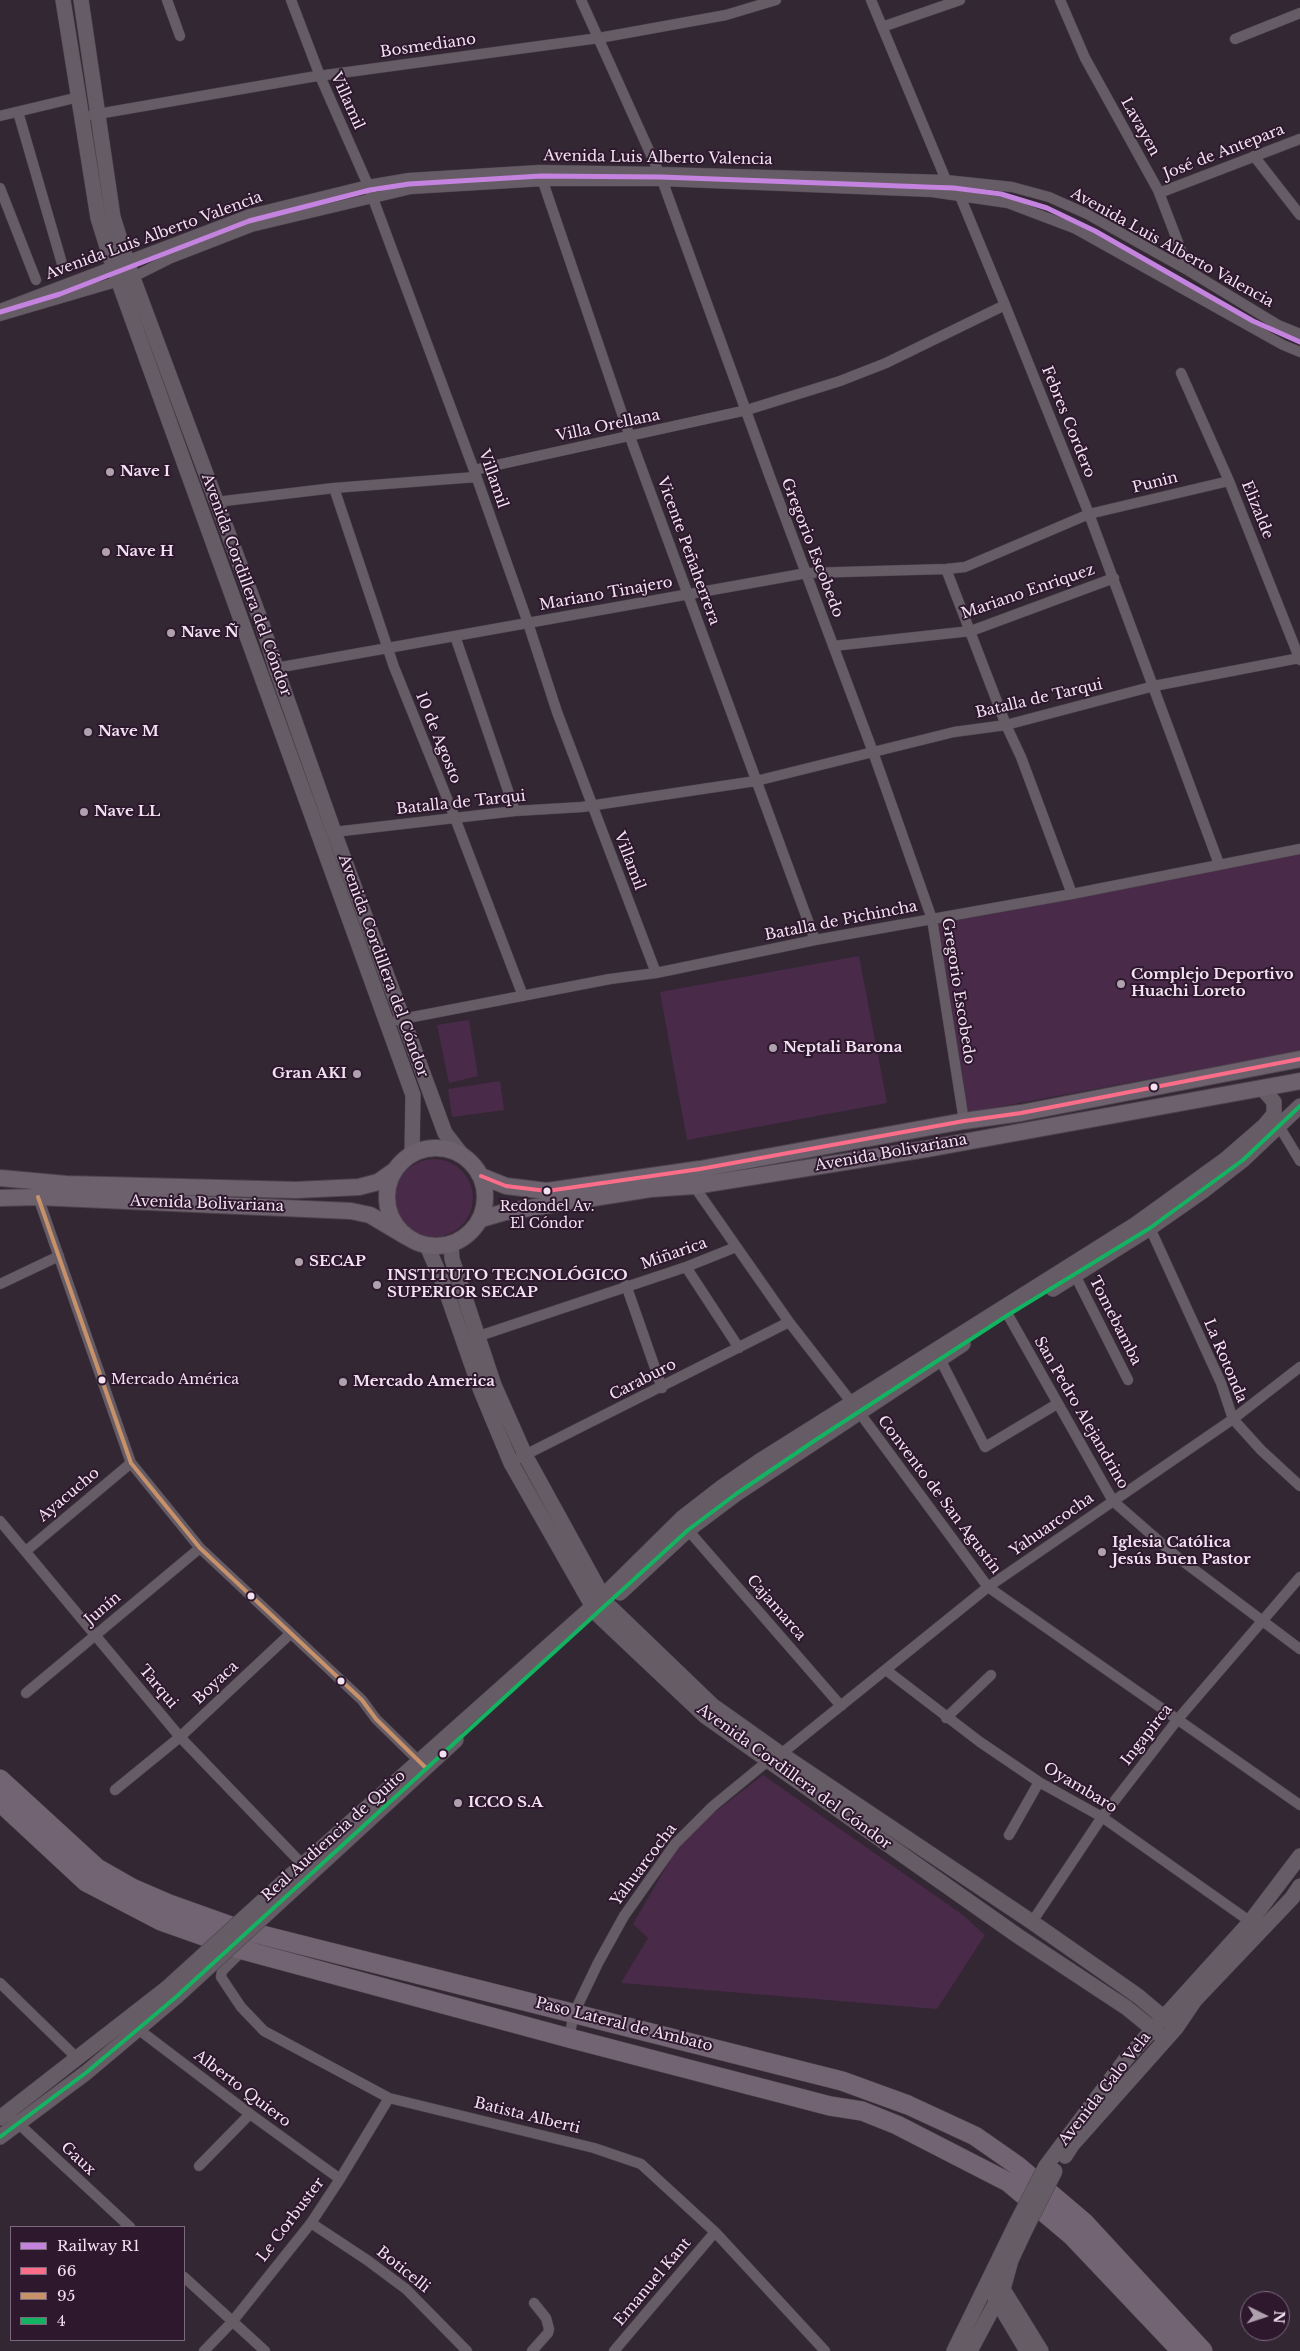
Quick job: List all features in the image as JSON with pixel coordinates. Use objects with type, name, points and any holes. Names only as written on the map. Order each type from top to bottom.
[{"type":"highway","name":"Paso Lateral de Ambato","points":[[0,1779],[97,1868],[132,1888],[169,1904],[242,1930],[842,2081],[908,2105],[975,2136],[1018,2166],[1084,2222],[1203,2351]]},
{"type":"highway","name":"Paso Lateral de Ambato","points":[[0,1802],[86,1882],[161,1921],[243,1950],[830,2106],[862,2111],[897,2125],[960,2155],[1008,2182],[1072,2236],[1181,2351]]},
{"type":"main road","name":"Avenida Bolivariana","points":[[480,1176],[506,1186],[547,1192],[700,1169],[964,1121],[1021,1113],[1300,1059]]},
{"type":"main road","name":"Avenida Bolivariana","points":[[481,1219],[505,1212],[650,1189],[694,1186],[926,1149],[1300,1081]]},
{"type":"main road","name":"Avenida Bolivariana","points":[[0,1178],[66,1184],[296,1190],[359,1187],[378,1182],[395,1170],[412,1154],[424,1149],[436,1148],[450,1149],[462,1155],[473,1164],[485,1190],[485,1204],[481,1219],[468,1234],[451,1244],[427,1246],[407,1237],[370,1215],[351,1211],[38,1197],[0,1198]]},
{"type":"main road","name":"Avenida Bolivariana","points":[[395,1170],[387,1193],[388,1206],[391,1218],[407,1237]]},
{"type":"street","name":"Avenida Cordillera del Cóndor","points":[[63,0],[98,218],[120,264],[216,502],[262,624],[334,832],[396,1020],[414,1095],[412,1154]]},
{"type":"street","name":"Avenida Cordillera del Cóndor","points":[[81,0],[120,264]]},
{"type":"street","points":[[167,0],[180,36]]},
{"type":"street","name":"Villamil","points":[[291,0],[320,76],[368,185],[475,473],[557,712],[656,973]]},
{"type":"street","name":"Gregorio Escobedo","points":[[582,0],[660,176],[873,752],[932,919],[964,1121]]},
{"type":"street","name":"Bosmediano","points":[[82,116],[320,76],[599,38],[726,15],[776,0]]},
{"type":"street","name":"Febres Cordero","points":[[871,0],[946,180],[960,196],[1089,514],[1220,864]]},
{"type":"street","points":[[882,28],[960,0]]},
{"type":"street","name":"Lavayen","points":[[1060,0],[1085,58],[1159,193],[1189,271]]},
{"type":"street","points":[[1235,39],[1300,13]]},
{"type":"street","points":[[0,116],[79,96]]},
{"type":"street","points":[[18,112],[63,267]]},
{"type":"street","name":"José de Antepara","points":[[1159,193],[1300,138]]},
{"type":"street","points":[[1254,156],[1300,215]]},
{"type":"street","name":"Avenida Luis Alberto Valencia","points":[[0,309],[250,214],[368,185],[408,178],[540,170],[932,192],[1008,203],[1074,228],[1284,345],[1300,352]]},
{"type":"street","name":"Vicente Peñaherrera","points":[[540,170],[630,437],[815,940]]},
{"type":"street","name":"Avenida Luis Alberto Valencia","points":[[0,316],[126,279],[171,258],[251,227],[372,197],[411,189],[660,176],[946,180],[1012,187],[1049,197],[1087,214],[1189,271],[1278,325],[1300,334]]},
{"type":"street","points":[[0,188],[36,280]]},
{"type":"street","name":"Avenida Cordillera del Cóndor","points":[[126,279],[396,1020],[445,1133],[462,1155]]},
{"type":"street","name":"Villa Orellana","points":[[216,502],[475,473],[747,410],[840,381],[886,363],[1004,305]]},
{"type":"street","name":"Elizalde","points":[[1181,373],[1229,481],[1300,659]]},
{"type":"street","name":"Punin","points":[[1089,514],[1229,481]]},
{"type":"street","name":"10 de Agosto","points":[[334,488],[387,648],[523,996]]},
{"type":"street","name":"Mariano Tinajero","points":[[276,668],[807,572],[965,567],[1089,514]]},
{"type":"street","points":[[946,569],[1006,725],[1021,757],[1072,894]]},
{"type":"street","name":"Mariano Enriquez","points":[[833,646],[971,631],[1114,578]]},
{"type":"street","points":[[455,636],[515,811]]},
{"type":"street","name":"Batalla de Tarqui","points":[[334,832],[515,811],[591,805],[756,781],[954,732],[1006,725],[1154,686],[1300,659]]},
{"type":"street","name":"Batalla de Pichincha","points":[[396,1020],[610,979],[656,973],[815,940],[1072,894],[1300,849]]},
{"type":"street","points":[[1263,1089],[1274,1102],[1274,1122],[1300,1162]]},
{"type":"street","name":"Real Audiencia de Quito","points":[[8,2118],[86,2072],[133,2025],[172,1992],[422,1764],[600,1605],[688,1530],[855,1407],[1136,1224],[1226,1159],[1264,1126],[1300,1106]]},
{"type":"street","name":"Real Audiencia de Quito","points":[[600,1605],[682,1518],[722,1486],[940,1359],[1150,1228],[1243,1160],[1274,1122]]},
{"type":"street","name":"Convento de San Agustín","points":[[694,1186],[788,1322],[855,1407],[988,1587],[1300,1805]]},
{"type":"street","points":[[38,1197],[131,1463],[200,1548],[362,1700],[376,1719],[422,1764]]},
{"type":"street","name":"La Rotonda","points":[[1150,1228],[1221,1383],[1233,1419],[1261,1450],[1300,1486]]},
{"type":"street","name":"Avenida Cordillera del Cóndor","points":[[451,1244],[452,1260],[494,1385],[561,1537]]},
{"type":"street","name":"Avenida Cordillera del Cóndor","points":[[427,1246],[444,1285],[480,1391],[511,1463],[561,1537],[600,1605],[712,1705],[774,1757],[1018,1936],[1127,2008],[1165,2039]]},
{"type":"street","name":"Miñarica","points":[[479,1336],[626,1285],[686,1267],[736,1247]]},
{"type":"street","points":[[0,1284],[59,1256]]},
{"type":"street","points":[[686,1267],[739,1348]]},
{"type":"street","name":"Tomebamba","points":[[1075,1275],[1128,1380]]},
{"type":"street","points":[[626,1285],[662,1388]]},
{"type":"street","name":"San Pedro Alejandrino","points":[[1008,1315],[1113,1501],[1176,1556],[1260,1621],[1300,1649]]},
{"type":"street","name":"Caraburo","points":[[511,1463],[662,1388],[788,1322]]},
{"type":"street","points":[[940,1359],[985,1447],[1057,1404]]},
{"type":"street","name":"Yahuarcocha","points":[[570,2038],[574,2013],[598,1963],[624,1916],[675,1844],[713,1806],[841,1706],[988,1587],[1233,1419],[1300,1366]]},
{"type":"street","name":"Ayacucho","points":[[26,1551],[131,1463]]},
{"type":"street","name":"Tarqui","points":[[0,1521],[180,1737],[302,1864]]},
{"type":"street","name":"Cajamarca","points":[[688,1530],[841,1706]]},
{"type":"street","name":"Junín","points":[[26,1693],[200,1548]]},
{"type":"street","name":"Ingapirca","points":[[1032,1922],[1102,1817],[1178,1718],[1300,1576]]},
{"type":"street","name":"Boyaca","points":[[115,1790],[180,1737],[290,1634]]},
{"type":"street","name":"Oyambaro","points":[[886,1670],[946,1718],[1039,1782],[1102,1817],[1256,1925]]},
{"type":"street","points":[[946,1718],[991,1675]]},
{"type":"street","name":"Avenida Cordillera del Cóndor","points":[[774,1757],[1032,1922],[1138,1996],[1176,2028]]},
{"type":"street","name":"Real Audiencia de Quito","points":[[292,1882],[302,1864],[422,1764]]},
{"type":"street","points":[[1009,1835],[1039,1782]]},
{"type":"street","name":"Avenida Galo Vela","points":[[1050,2169],[1176,2028],[1195,2000],[1256,1925],[1300,1856]]},
{"type":"street","name":"Avenida Galo Vela","points":[[954,2351],[989,2280],[1021,2225],[1064,2140],[1120,2066],[1152,2028],[1256,1925],[1292,1898],[1300,1886]]},
{"type":"street","name":"Batista Alberti","points":[[243,1950],[222,1971],[221,1977],[241,2007],[264,2031],[389,2098],[594,2148],[641,2164],[715,2232],[825,2351]]},
{"type":"street","points":[[0,1983],[76,2057]]},
{"type":"street","name":"Real Audiencia de Quito","points":[[0,2136],[8,2118],[76,2057],[133,2025]]},
{"type":"street","name":"Alberto Quiero","points":[[133,2025],[250,2114],[340,2179]]},
{"type":"street","name":"Le Corbuster","points":[[204,2351],[232,2322],[311,2223],[389,2098]]},
{"type":"street","points":[[199,2166],[250,2114]]},
{"type":"street","name":"Gaux","points":[[8,2118],[129,2226]]},
{"type":"street","name":"Boticelli","points":[[311,2223],[367,2260],[406,2289],[467,2351]]},
{"type":"street","name":"Avenida Galo Vela","points":[[970,2351],[1000,2295],[1021,2225]]},
{"type":"street","name":"Emanuel Kant","points":[[614,2351],[715,2232]]},
{"type":"street","points":[[185,2279],[265,2351]]},
{"type":"street","points":[[989,2280],[1041,2351]]},
{"type":"street","points":[[1000,2295],[1027,2351]]},
{"type":"street","points":[[532,2351],[548,2334],[549,2330],[546,2318],[534,2303]]},
{"type":"shaded area","name":"Complejo Deportivo Huachi Loreto","points":[[1300,849],[1300,1051],[960,1114],[932,917]]},
{"type":"shaded area","name":"Neptali Barona","points":[[859,956],[887,1103],[687,1140],[660,992]]},
{"type":"shaded area","points":[[469,1020],[478,1076],[449,1083],[437,1025]]},
{"type":"shaded area","points":[[500,1081],[504,1110],[452,1117],[448,1089]]},
{"type":"shaded area","points":[[434,1159],[449,1162],[462,1170],[470,1183],[473,1198],[470,1213],[462,1226],[449,1234],[434,1237],[419,1234],[406,1226],[398,1213],[395,1198],[398,1183],[406,1170],[419,1162]]},
{"type":"shaded area","points":[[763,1775],[963,1915],[985,1935],[937,2009],[621,1983],[648,1938],[633,1924],[684,1836]]},
{"type":"rail line","name":"R1","points":[[0,312],[60,294],[249,221],[370,190],[409,184],[541,176],[661,177],[954,188],[1001,194],[1047,208],[1095,231],[1253,321],[1300,342]]},
{"type":"transit line","name":"66","points":[[481,1176],[506,1186],[547,1191],[700,1169],[964,1121],[1021,1113],[1300,1059]]},
{"type":"transit line","name":"4","points":[[0,2137],[87,2072],[176,1997],[688,1530],[736,1494],[817,1439],[1008,1315],[1150,1228],[1243,1160],[1300,1106]]},
{"type":"transit line","name":"95","points":[[38,1197],[131,1463],[200,1548],[362,1700],[376,1719],[426,1768]]},
{"type":"place","name":"Nave I","points":[[110,472]]},
{"type":"place","name":"Nave H","points":[[106,552]]},
{"type":"place","name":"Nave Ñ","points":[[171,633]]},
{"type":"place","name":"Nave M","points":[[88,732]]},
{"type":"place","name":"Nave LL","points":[[84,812]]},
{"type":"place","name":"Complejo Deportivo Huachi Loreto","points":[[1121,984]]},
{"type":"place","name":"Neptali Barona","points":[[773,1048]]},
{"type":"place","name":"Gran AKI","points":[[357,1074]]},
{"type":"place","name":"Redondel Av. El Cóndor","points":[[547,1191]]},
{"type":"place","name":"SECAP","points":[[299,1262]]},
{"type":"place","name":"INSTITUTO TECNOLÓGICO SUPERIOR SECAP","points":[[377,1285]]},
{"type":"place","name":"Mercado América","points":[[102,1380]]},
{"type":"place","name":"Mercado America","points":[[343,1382]]},
{"type":"place","name":"Iglesia Católica Jesús Buen Pastor","points":[[1102,1552]]},
{"type":"place","name":"ICCO S.A","points":[[458,1803]]}]
